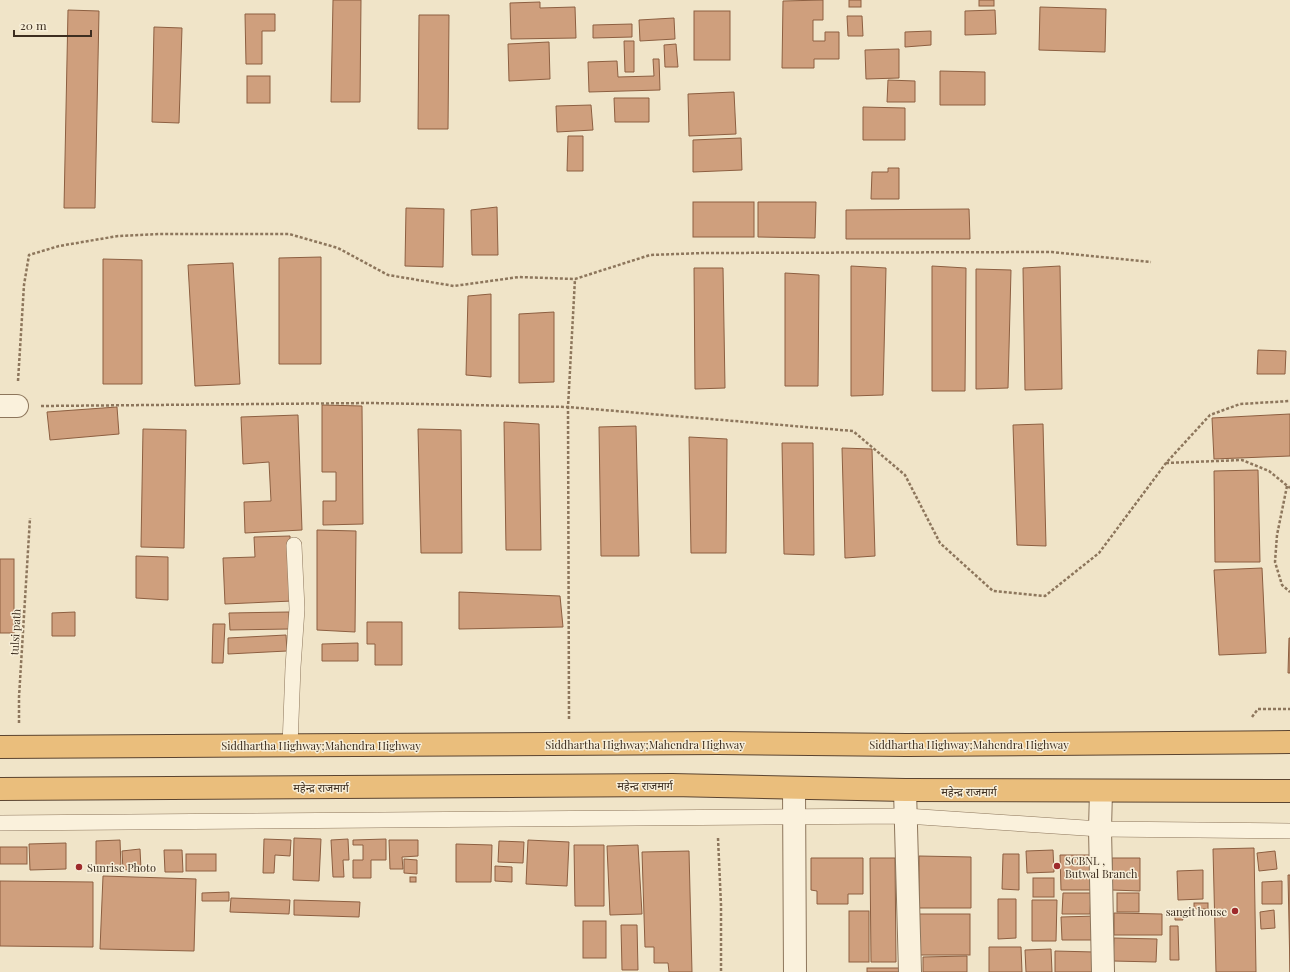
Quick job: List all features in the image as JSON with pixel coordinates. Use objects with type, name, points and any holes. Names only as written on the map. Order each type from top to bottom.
[{"type":"highway","name":"Siddhartha Highway;Mahendra Highway","points":[[10,747],[718,743],[907,745],[1290,742]]},
{"type":"highway","name":"महेन्द्र राजमार्ग","points":[[0,789],[664,785],[905,790],[1290,791]]},
{"type":"street","points":[[794,788],[795,972]]},
{"type":"street","points":[[905,790],[910,972]]},
{"type":"street","points":[[1101,791],[1100,828],[1103,972]]},
{"type":"lane","points":[[290,746],[297,609],[294,545]]},
{"type":"lane","points":[[0,823],[906,816],[1100,828],[1290,831]]},
{"type":"path","points":[[1151,262],[1052,252],[704,253],[650,255],[575,279],[519,277],[454,286],[388,276],[338,248],[289,234],[159,234],[118,236],[59,246],[29,255],[8,406],[371,403],[568,407],[853,431],[905,474],[940,543],[993,591],[1045,596],[1099,553],[1166,463],[1210,415],[1240,404],[1290,401]]},
{"type":"path","points":[[569,744],[568,407],[575,279]]},
{"type":"path","points":[[1166,463],[1242,460],[1268,471],[1289,487],[1277,535],[1275,562],[1282,585],[1290,592]]},
{"type":"path","name":"tulsi path","points":[[10,747],[19,697],[30,518]]},
{"type":"path","points":[[1258,709],[1290,709]]},
{"type":"path","points":[[718,817],[721,904],[721,972]]},
{"type":"building","points":[[333,0],[361,0],[360,102],[331,102]]},
{"type":"building","points":[[823,0],[823,20],[813,20],[813,41],[825,41],[825,32],[839,32],[839,59],[814,59],[814,68],[782,68],[783,1]]},
{"type":"building","points":[[849,0],[861,0],[861,7],[849,7]]},
{"type":"building","points":[[979,0],[994,0],[994,6],[979,6]]},
{"type":"building","points":[[540,2],[540,8],[575,7],[576,38],[511,39],[510,3]]},
{"type":"building","points":[[1040,7],[1106,9],[1105,52],[1039,50]]},
{"type":"building","points":[[68,10],[99,11],[95,208],[64,208]]},
{"type":"building","points":[[995,10],[996,34],[965,35],[965,11]]},
{"type":"building","points":[[694,11],[730,11],[730,60],[694,60]]},
{"type":"building","points":[[245,14],[275,14],[275,31],[262,31],[262,64],[246,64]]},
{"type":"building","points":[[419,15],[449,15],[448,129],[418,129]]},
{"type":"building","points":[[847,16],[862,16],[863,36],[848,36]]},
{"type":"building","points":[[674,18],[675,39],[640,41],[639,20]]},
{"type":"building","points":[[632,24],[632,37],[593,38],[593,25]]},
{"type":"building","points":[[154,27],[182,28],[179,123],[152,122]]},
{"type":"building","points":[[931,31],[931,45],[905,47],[905,32]]},
{"type":"building","points":[[624,41],[634,41],[634,72],[625,72]]},
{"type":"building","points":[[549,42],[550,79],[509,81],[508,44]]},
{"type":"building","points":[[676,44],[678,67],[665,67],[664,45]]},
{"type":"building","points":[[899,49],[899,78],[866,79],[865,50]]},
{"type":"building","points":[[653,59],[659,59],[660,90],[589,92],[588,62],[617,61],[618,77],[654,76]]},
{"type":"building","points":[[940,71],[985,72],[985,105],[940,105]]},
{"type":"building","points":[[247,76],[270,76],[270,103],[247,103]]},
{"type":"building","points":[[888,80],[915,81],[915,102],[887,102]]},
{"type":"building","points":[[734,92],[736,134],[689,136],[688,94]]},
{"type":"building","points":[[614,98],[649,98],[649,122],[615,122]]},
{"type":"building","points":[[591,105],[593,130],[557,132],[556,106]]},
{"type":"building","points":[[863,107],[905,108],[905,140],[863,140]]},
{"type":"building","points":[[568,136],[583,136],[583,171],[567,171]]},
{"type":"building","points":[[741,138],[742,170],[693,172],[693,140]]},
{"type":"building","points":[[888,168],[899,168],[899,199],[871,199],[872,172],[888,172]]},
{"type":"building","points":[[693,202],[754,202],[754,237],[693,237]]},
{"type":"building","points":[[758,202],[816,202],[815,238],[758,237]]},
{"type":"building","points":[[497,207],[498,255],[472,255],[471,210]]},
{"type":"building","points":[[406,208],[444,209],[443,267],[405,266]]},
{"type":"building","points":[[969,209],[970,239],[846,239],[846,210]]},
{"type":"building","points":[[321,257],[321,364],[279,364],[279,258]]},
{"type":"building","points":[[103,259],[142,260],[142,384],[103,384]]},
{"type":"building","points":[[233,263],[240,384],[195,386],[188,265]]},
{"type":"building","points":[[851,266],[886,268],[883,395],[851,396]]},
{"type":"building","points":[[932,266],[966,268],[965,391],[932,391]]},
{"type":"building","points":[[1060,266],[1062,389],[1025,390],[1023,268]]},
{"type":"building","points":[[694,268],[723,268],[725,388],[695,389]]},
{"type":"building","points":[[976,269],[1011,270],[1008,388],[976,389]]},
{"type":"building","points":[[785,273],[819,275],[818,386],[785,386]]},
{"type":"building","points":[[491,294],[491,377],[466,375],[468,296]]},
{"type":"building","points":[[554,312],[554,382],[519,383],[519,314]]},
{"type":"building","points":[[1258,350],[1286,351],[1285,374],[1257,374]]},
{"type":"building","points":[[322,405],[362,406],[363,524],[323,525],[323,501],[336,501],[336,472],[322,472]]},
{"type":"building","points":[[117,407],[119,434],[50,440],[47,412]]},
{"type":"building","points":[[1290,414],[1290,456],[1214,459],[1212,418]]},
{"type":"building","points":[[298,415],[302,530],[245,533],[244,502],[271,501],[269,462],[243,464],[241,417]]},
{"type":"building","points":[[504,422],[539,424],[541,550],[506,550]]},
{"type":"building","points":[[1043,424],[1046,546],[1017,545],[1013,425]]},
{"type":"building","points":[[636,426],[639,556],[601,556],[599,427]]},
{"type":"building","points":[[143,429],[186,430],[184,548],[141,547]]},
{"type":"building","points":[[418,429],[461,430],[462,553],[421,553]]},
{"type":"building","points":[[689,437],[727,439],[726,553],[691,553]]},
{"type":"building","points":[[782,443],[813,443],[814,555],[784,554]]},
{"type":"building","points":[[842,448],[872,449],[875,556],[845,558]]},
{"type":"building","points":[[1258,470],[1260,562],[1215,562],[1214,471]]},
{"type":"building","points":[[317,530],[356,531],[355,632],[317,630]]},
{"type":"building","points":[[290,536],[292,601],[225,604],[223,558],[255,557],[254,537]]},
{"type":"building","points":[[136,556],[168,557],[168,600],[136,598]]},
{"type":"building","points":[[0,559],[14,559],[14,633],[0,633]]},
{"type":"building","points":[[1262,568],[1266,653],[1219,655],[1214,570]]},
{"type":"building","points":[[459,592],[560,596],[563,627],[459,629]]},
{"type":"building","points":[[75,612],[75,636],[52,636],[52,613]]},
{"type":"building","points":[[289,612],[289,629],[230,630],[229,613]]},
{"type":"building","points":[[367,622],[402,622],[402,665],[375,665],[375,644],[367,644]]},
{"type":"building","points":[[213,624],[225,624],[223,663],[212,663]]},
{"type":"building","points":[[286,635],[287,651],[228,654],[228,638]]},
{"type":"building","points":[[1289,638],[1290,673],[1288,673]]},
{"type":"building","points":[[358,643],[358,661],[322,661],[322,644]]},
{"type":"building","points":[[294,838],[321,839],[319,881],[293,880]]},
{"type":"building","points":[[264,839],[291,840],[290,856],[275,855],[274,873],[263,873]]},
{"type":"building","points":[[348,839],[349,860],[343,860],[344,877],[333,877],[331,840]]},
{"type":"building","points":[[386,839],[386,860],[371,860],[371,878],[353,878],[353,860],[363,860],[363,845],[353,845],[353,840]]},
{"type":"building","points":[[120,840],[121,868],[96,869],[96,841]]},
{"type":"building","points":[[389,840],[418,840],[418,856],[402,857],[403,869],[390,869]]},
{"type":"building","points":[[528,840],[569,842],[567,886],[526,884]]},
{"type":"building","points":[[499,841],[524,842],[523,863],[498,862]]},
{"type":"building","points":[[66,843],[66,869],[30,870],[29,844]]},
{"type":"building","points":[[456,844],[492,845],[491,882],[456,882]]},
{"type":"building","points":[[574,845],[604,845],[604,906],[575,906]]},
{"type":"building","points":[[638,845],[642,914],[610,915],[607,846]]},
{"type":"building","points":[[0,847],[27,847],[27,864],[0,864]]},
{"type":"building","name":"sangit house","points":[[1254,848],[1256,972],[1216,972],[1213,849]]},
{"type":"building","points":[[140,849],[141,869],[123,870],[122,851]]},
{"type":"building","points":[[164,850],[182,850],[183,872],[165,872]]},
{"type":"building","points":[[1053,850],[1054,872],[1027,873],[1026,851]]},
{"type":"building","points":[[689,851],[692,972],[669,972],[668,963],[654,963],[654,947],[645,947],[642,852]]},
{"type":"building","points":[[1275,851],[1277,869],[1259,871],[1257,853]]},
{"type":"building","points":[[186,854],[216,854],[216,871],[186,871]]},
{"type":"building","points":[[1003,854],[1019,854],[1019,890],[1002,889]]},
{"type":"building","points":[[1060,855],[1093,855],[1093,890],[1061,890]]},
{"type":"building","points":[[919,856],[971,857],[971,908],[919,908]]},
{"type":"building","points":[[811,858],[863,858],[863,894],[848,894],[848,904],[817,904],[817,891],[811,890]]},
{"type":"building","points":[[870,858],[895,858],[896,962],[871,962]]},
{"type":"building","points":[[1112,858],[1140,858],[1140,891],[1112,890]]},
{"type":"building","points":[[404,859],[417,860],[417,874],[404,873]]},
{"type":"building","points":[[495,866],[512,867],[512,882],[495,881]]},
{"type":"building","points":[[1203,870],[1203,899],[1178,900],[1177,871]]},
{"type":"building","points":[[1288,875],[1290,875],[1290,972]]},
{"type":"building","points":[[103,876],[196,879],[194,951],[100,949]]},
{"type":"building","points":[[410,877],[416,877],[416,882],[410,882]]},
{"type":"building","points":[[1033,878],[1054,878],[1054,897],[1033,897]]},
{"type":"building","points":[[0,881],[93,882],[93,947],[0,946]]},
{"type":"building","points":[[1282,881],[1282,904],[1262,904],[1262,882]]},
{"type":"building","points":[[229,892],[229,901],[202,901],[202,893]]},
{"type":"building","points":[[1063,893],[1091,893],[1090,914],[1062,914]]},
{"type":"building","points":[[1117,893],[1139,893],[1139,912],[1117,912]]},
{"type":"building","points":[[231,898],[290,900],[289,914],[230,912]]},
{"type":"building","points":[[998,899],[1016,899],[1016,938],[998,939]]},
{"type":"building","points":[[294,900],[360,902],[359,917],[294,915]]},
{"type":"building","points":[[1032,900],[1057,900],[1056,941],[1032,941]]},
{"type":"building","points":[[1194,903],[1208,903],[1208,909],[1194,909]]},
{"type":"building","points":[[1175,910],[1182,910],[1183,920],[1175,920]]},
{"type":"building","points":[[1274,910],[1275,928],[1261,929],[1260,912]]},
{"type":"building","points":[[849,911],[869,911],[869,962],[849,962]]},
{"type":"building","points":[[1114,913],[1162,914],[1162,935],[1114,935]]},
{"type":"building","points":[[917,914],[970,914],[970,955],[917,955]]},
{"type":"building","points":[[1096,916],[1096,940],[1062,940],[1061,917]]},
{"type":"building","points":[[583,921],[606,921],[606,958],[583,958]]},
{"type":"building","points":[[621,925],[637,925],[638,970],[622,970]]},
{"type":"building","points":[[1170,926],[1178,926],[1179,960],[1170,960]]},
{"type":"building","points":[[1114,938],[1157,939],[1156,962],[1113,961]]},
{"type":"building","points":[[989,947],[1021,947],[1022,972],[989,972]]},
{"type":"building","points":[[1051,949],[1052,972],[1026,972],[1025,950]]},
{"type":"building","points":[[1055,951],[1094,952],[1094,972],[1055,972]]},
{"type":"building","points":[[967,956],[967,972],[923,972],[923,957]]},
{"type":"building","points":[[867,968],[902,968],[902,972],[867,972]]},
{"type":"place","name":"SCBNL , Butwal Branch","points":[[1057,866]]},
{"type":"place","name":"Sunrise Photo","points":[[79,867]]},
{"type":"place","name":"sangit house","points":[[1235,911]]}]
